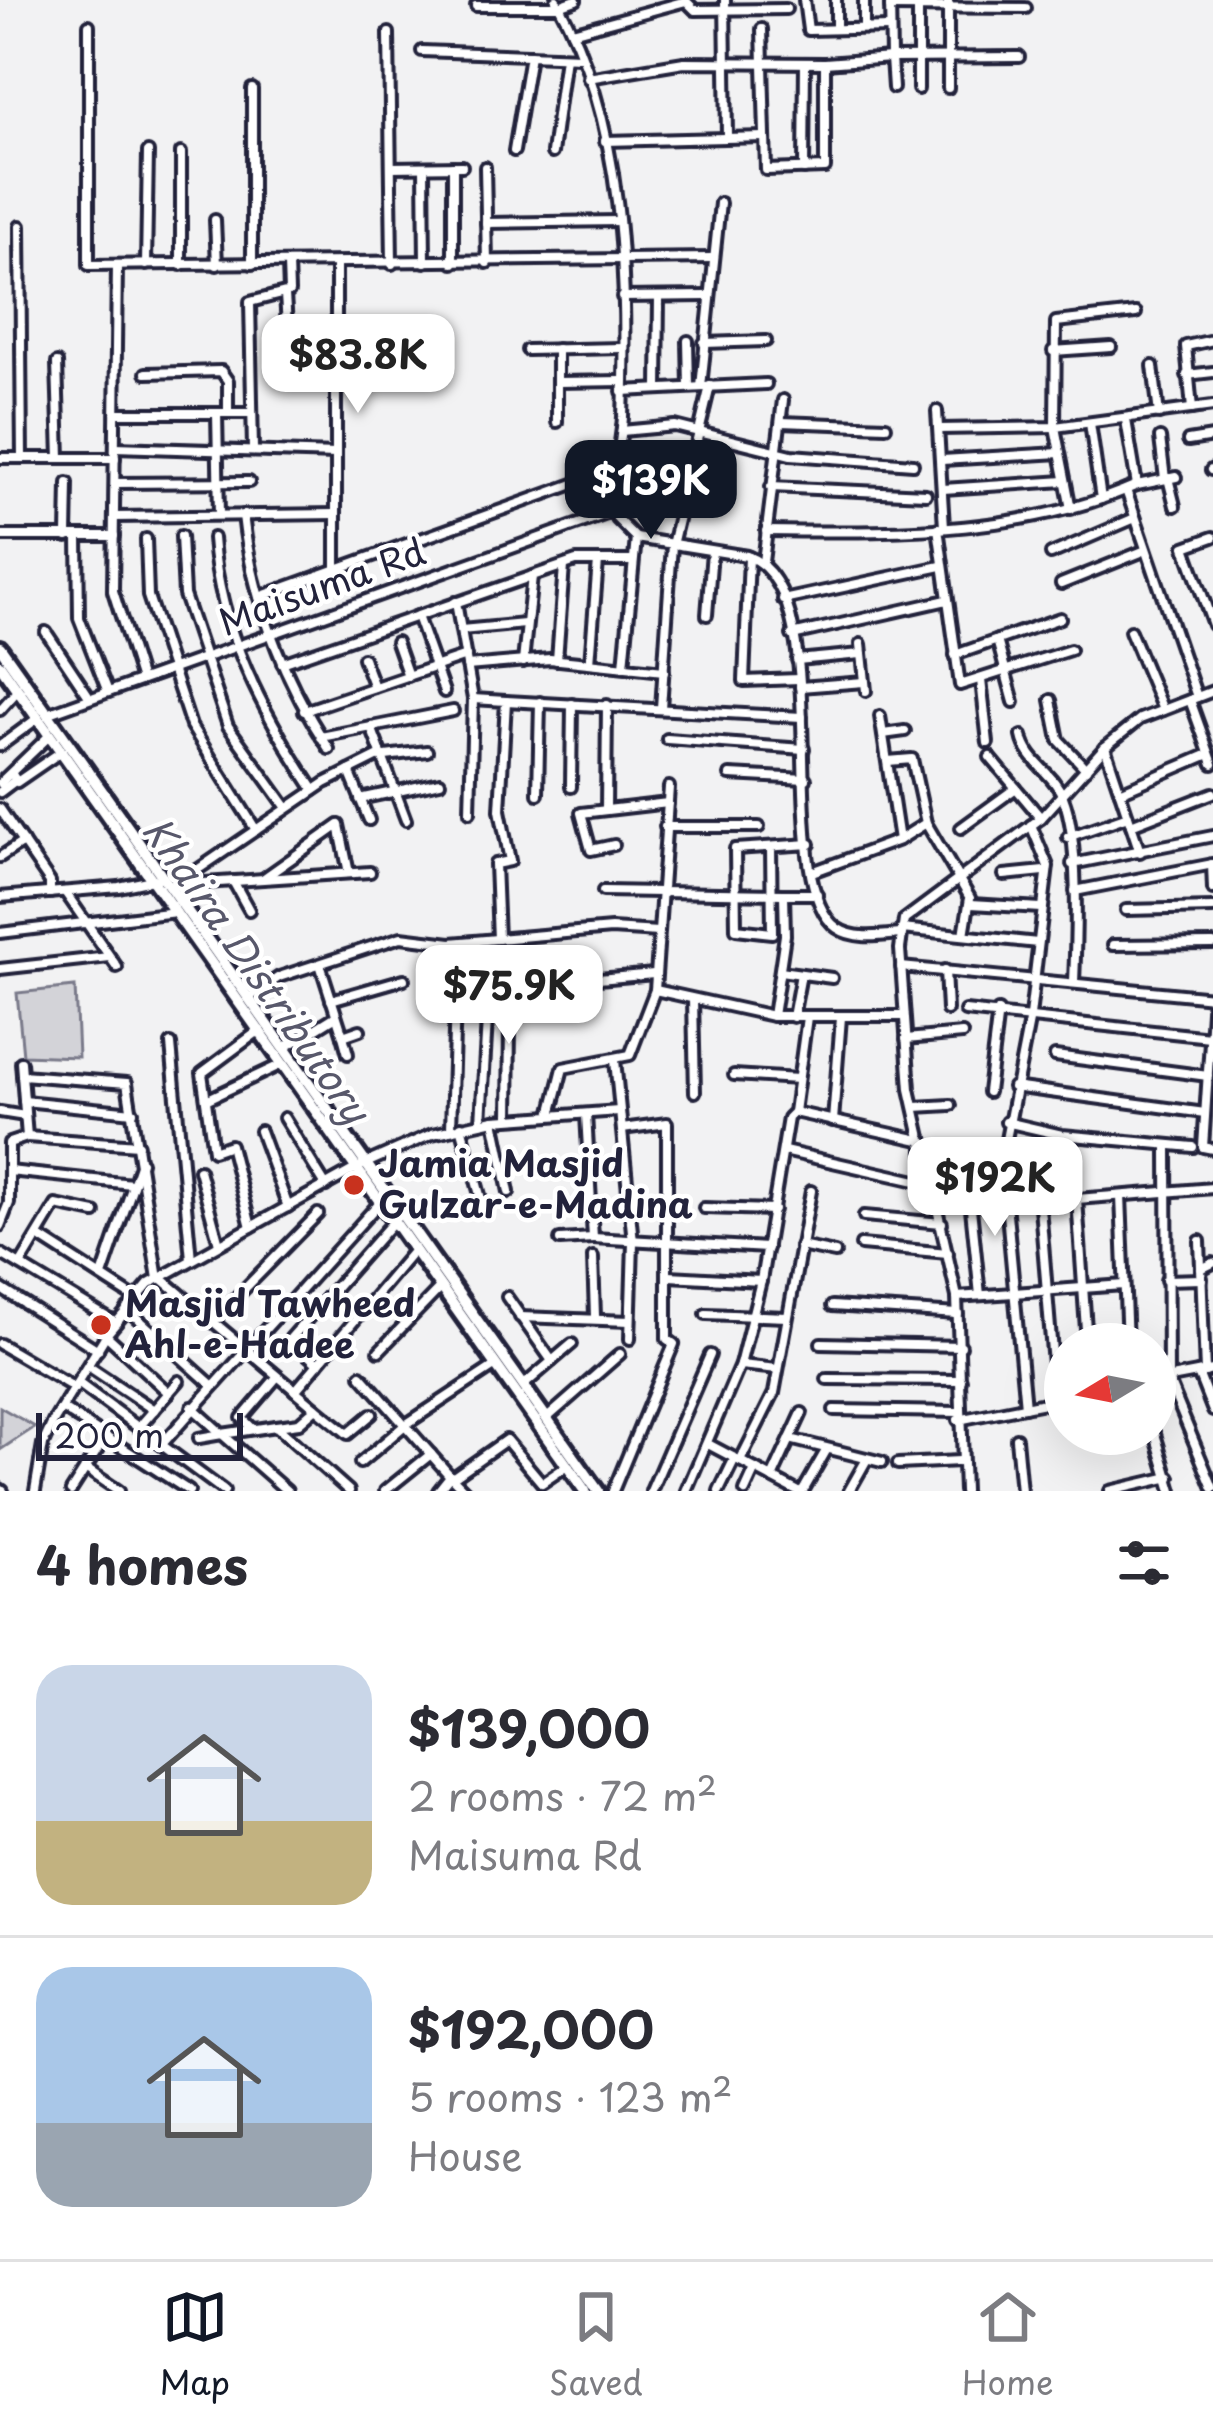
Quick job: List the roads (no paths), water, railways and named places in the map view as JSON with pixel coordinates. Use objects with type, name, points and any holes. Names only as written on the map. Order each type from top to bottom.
[{"type":"main road","points":[[0,647],[42,716],[158,878],[176,912],[598,1491]]},
{"type":"main road","points":[[0,665],[42,716],[46,741],[56,754],[158,878],[177,883],[363,1165],[381,1201],[585,1491]]},
{"type":"street","points":[[476,6],[576,0]]},
{"type":"street","points":[[804,0],[806,29],[890,28]]},
{"type":"street","points":[[836,0],[836,29]]},
{"type":"street","points":[[864,0],[864,28]]},
{"type":"street","points":[[572,32],[686,1],[695,10],[725,5],[786,9]]},
{"type":"street","points":[[557,3],[588,77],[619,221],[622,431],[615,511],[624,530],[635,538],[763,562]]},
{"type":"street","points":[[893,88],[890,4],[1027,8]]},
{"type":"street","points":[[918,4],[918,88]]},
{"type":"street","points":[[948,4],[948,88]]},
{"type":"street","points":[[725,5],[728,136]]},
{"type":"street","points":[[89,26],[88,262],[392,264],[712,258]]},
{"type":"street","points":[[762,29],[766,170],[824,168],[825,63]]},
{"type":"street","points":[[389,33],[392,264]]},
{"type":"street","points":[[422,51],[581,57]]},
{"type":"street","points":[[514,151],[530,55]]},
{"type":"street","points":[[552,153],[566,57]]},
{"type":"street","points":[[588,77],[684,62],[1019,57]]},
{"type":"street","points":[[804,169],[805,63]]},
{"type":"street","points":[[251,89],[252,264]]},
{"type":"street","points":[[605,141],[765,137]]},
{"type":"street","points":[[146,265],[148,152]]},
{"type":"street","points":[[181,153],[181,265]]},
{"type":"street","points":[[391,167],[458,166],[453,263]]},
{"type":"street","points":[[424,167],[425,262]]},
{"type":"street","points":[[485,167],[487,263]]},
{"type":"street","points":[[661,708],[672,545],[703,430],[707,296],[720,203]]},
{"type":"street","points":[[215,220],[217,265]]},
{"type":"street","points":[[486,224],[619,221]]},
{"type":"street","points":[[20,226],[22,458]]},
{"type":"street","points":[[288,264],[289,356]]},
{"type":"street","points":[[336,264],[336,569]]},
{"type":"street","points":[[117,265],[113,591],[141,680]]},
{"type":"street","points":[[253,450],[250,302],[285,296]]},
{"type":"street","points":[[622,297],[707,296]]},
{"type":"street","points":[[658,389],[659,297]]},
{"type":"street","points":[[1071,509],[1055,427],[1053,352],[1059,320],[1136,313]]},
{"type":"street","points":[[1192,409],[1186,346],[1213,340]]},
{"type":"street","points":[[688,341],[689,387]]},
{"type":"street","points":[[704,343],[766,341]]},
{"type":"street","points":[[1053,352],[1111,347]]},
{"type":"street","points":[[527,350],[622,348]]},
{"type":"street","points":[[557,349],[557,422]]},
{"type":"street","points":[[58,363],[60,458]]},
{"type":"street","points":[[1154,366],[1160,414]]},
{"type":"street","points":[[146,373],[221,371],[228,381],[228,413]]},
{"type":"street","points":[[1187,375],[1213,372]]},
{"type":"street","points":[[557,382],[658,389],[766,384]]},
{"type":"street","points":[[783,400],[763,562],[783,600],[797,660],[817,893],[833,926],[847,933],[964,935],[1038,943]]},
{"type":"street","points":[[939,429],[1055,427],[1213,406]]},
{"type":"street","points":[[937,411],[943,489],[941,566],[960,685],[1070,650]]},
{"type":"street","points":[[116,413],[251,413]]},
{"type":"street","points":[[217,413],[219,515]]},
{"type":"street","points":[[1126,420],[1137,485]]},
{"type":"street","points":[[781,422],[886,426]]},
{"type":"street","points":[[1090,423],[1101,499]]},
{"type":"street","points":[[622,431],[675,426],[775,452],[913,464]]},
{"type":"street","points":[[1188,441],[1213,437]]},
{"type":"street","points":[[1160,438],[1175,506]]},
{"type":"street","points":[[0,458],[218,448],[336,454]]},
{"type":"street","points":[[942,460],[1060,453]]},
{"type":"street","points":[[259,597],[618,466],[654,460],[693,466]]},
{"type":"street","points":[[766,531],[941,528],[1040,520],[1170,478]]},
{"type":"street","points":[[115,483],[249,482]]},
{"type":"street","points":[[943,489],[1066,482]]},
{"type":"street","points":[[67,536],[68,483]]},
{"type":"street","points":[[771,487],[926,494]]},
{"type":"street","points":[[1120,792],[1211,759],[1126,490]]},
{"type":"street","name":"Maisuma Rd","points":[[0,746],[42,716],[615,511]]},
{"type":"street","points":[[114,517],[336,514]]},
{"type":"street","points":[[243,515],[259,597],[282,663],[304,711],[329,749]]},
{"type":"street","points":[[1051,554],[1135,518]]},
{"type":"street","points":[[0,536],[114,536]]},
{"type":"street","points":[[79,536],[79,618],[108,692]]},
{"type":"street","points":[[181,536],[184,595],[228,725],[287,808]]},
{"type":"street","points":[[1213,537],[1185,547],[1213,626]]},
{"type":"street","points":[[213,538],[217,581],[262,712],[314,790]]},
{"type":"street","points":[[624,666],[635,538]]},
{"type":"street","points":[[146,539],[148,596],[200,747],[256,830]]},
{"type":"street","points":[[1061,584],[1146,550]]},
{"type":"street","points":[[707,615],[712,551]]},
{"type":"street","points":[[749,557],[744,682],[865,686],[861,649],[797,660]]},
{"type":"street","points":[[590,663],[598,561]]},
{"type":"street","points":[[282,663],[564,565],[633,561]]},
{"type":"street","points":[[557,660],[564,565]]},
{"type":"street","points":[[783,600],[941,566]]},
{"type":"street","points":[[523,662],[532,576]]},
{"type":"street","points":[[792,635],[947,600]]},
{"type":"street","points":[[456,602],[473,699],[470,812]]},
{"type":"street","points":[[416,616],[444,692]]},
{"type":"street","points":[[955,655],[1060,618]]},
{"type":"street","points":[[461,630],[525,624]]},
{"type":"street","points":[[1130,631],[1163,710]]},
{"type":"street","points":[[46,632],[90,698]]},
{"type":"street","points":[[997,640],[1014,702]]},
{"type":"street","points":[[396,642],[408,676]]},
{"type":"street","points":[[363,658],[374,687]]},
{"type":"street","points":[[304,711],[466,661],[557,660],[664,671]]},
{"type":"street","points":[[981,680],[988,743]]},
{"type":"street","points":[[0,710],[18,690]]},
{"type":"street","points":[[964,1491],[957,1298],[915,1107],[900,932],[913,910],[1041,818],[1105,747],[1140,719],[1213,692]]},
{"type":"street","points":[[473,699],[802,717]]},
{"type":"street","points":[[498,939],[494,864],[510,861],[500,810],[506,700]]},
{"type":"street","points":[[1051,700],[1059,740],[1086,770]]},
{"type":"street","points":[[538,794],[540,702]]},
{"type":"street","points":[[571,788],[572,704]]},
{"type":"street","points":[[606,810],[607,705]]},
{"type":"street","points":[[321,737],[453,711]]},
{"type":"street","points":[[880,716],[899,840]]},
{"type":"street","points":[[371,727],[406,820]]},
{"type":"street","points":[[883,734],[905,731]]},
{"type":"street","points":[[1022,736],[1024,748],[1063,795],[1076,891],[1074,982]]},
{"type":"street","points":[[667,739],[804,748]]},
{"type":"street","points":[[14,777],[46,741]]},
{"type":"street","points":[[1105,747],[1140,852]]},
{"type":"street","points":[[177,883],[349,771],[382,757],[428,752]]},
{"type":"street","points":[[0,788],[56,754]]},
{"type":"street","points":[[990,757],[1041,818]]},
{"type":"street","points":[[888,761],[912,759],[926,823],[971,904],[964,935]]},
{"type":"street","points":[[349,771],[369,820]]},
{"type":"street","points":[[730,775],[806,778]]},
{"type":"street","points":[[360,799],[440,782]]},
{"type":"street","points":[[551,1115],[563,1068],[630,1055],[655,990],[669,787]]},
{"type":"street","points":[[961,828],[1016,788]]},
{"type":"street","points":[[1068,837],[1213,793]]},
{"type":"street","points":[[614,845],[594,853],[579,818],[668,802]]},
{"type":"street","points":[[0,808],[50,882],[50,893]]},
{"type":"street","points":[[812,872],[899,840],[926,823]]},
{"type":"street","points":[[262,879],[339,825],[349,873]]},
{"type":"street","points":[[1025,1407],[1001,1192],[1006,1122],[1030,1016],[1048,862],[1031,825]]},
{"type":"street","points":[[665,827],[759,827]]},
{"type":"street","points":[[1072,864],[1213,836]]},
{"type":"street","points":[[0,857],[23,842]]},
{"type":"street","points":[[771,847],[772,933],[736,929],[735,849],[810,844]]},
{"type":"street","points":[[1076,891],[1212,864],[1213,889]]},
{"type":"street","points":[[1004,875],[1044,871]]},
{"type":"street","points":[[177,883],[370,872]]},
{"type":"street","points":[[0,897],[158,878]]},
{"type":"street","points":[[233,881],[249,910]]},
{"type":"street","points":[[603,890],[659,895],[817,893]]},
{"type":"street","points":[[65,892],[117,967]]},
{"type":"street","points":[[772,1016],[784,894]]},
{"type":"street","points":[[971,904],[1041,908]]},
{"type":"street","points":[[1126,910],[1213,908]]},
{"type":"street","points":[[0,933],[176,912]]},
{"type":"street","points":[[250,997],[278,977],[401,937],[476,940],[611,928],[658,932]]},
{"type":"street","points":[[476,940],[478,968],[541,969],[543,985],[654,974]]},
{"type":"street","points":[[1113,945],[1213,944]]},
{"type":"street","points":[[0,970],[109,957]]},
{"type":"street","points":[[320,964],[348,1054]]},
{"type":"street","points":[[456,967],[456,1127],[483,1205]]},
{"type":"street","points":[[901,967],[1213,996],[1203,1147],[1213,1149]]},
{"type":"street","points":[[481,1122],[490,968]]},
{"type":"street","points":[[945,970],[947,1010]]},
{"type":"street","points":[[780,971],[832,978]]},
{"type":"street","points":[[794,1017],[801,974]]},
{"type":"street","points":[[331,1000],[404,979]]},
{"type":"street","points":[[655,990],[772,1016],[904,1016]]},
{"type":"street","points":[[693,999],[694,1091]]},
{"type":"street","points":[[965,1011],[1210,1037]]},
{"type":"street","points":[[988,1092],[998,1011]]},
{"type":"street","points":[[286,1048],[337,1016]]},
{"type":"street","points":[[686,1491],[740,1365],[754,1313],[794,1112],[807,1017]]},
{"type":"street","points":[[833,1121],[841,1017]]},
{"type":"street","points":[[508,1118],[510,1023]]},
{"type":"street","points":[[251,1227],[230,1145],[213,1151],[202,1073],[260,1030]]},
{"type":"street","points":[[343,1036],[360,1030]]},
{"type":"street","points":[[906,1039],[962,1034]]},
{"type":"street","points":[[171,1044],[191,1259]]},
{"type":"street","points":[[1055,1056],[1208,1076]]},
{"type":"street","points":[[615,1060],[633,1242],[630,1340]]},
{"type":"street","points":[[21,1062],[27,1137]]},
{"type":"street","points":[[208,1099],[284,1064]]},
{"type":"street","points":[[22,1075],[128,1083],[159,1278],[348,1434],[372,1414]]},
{"type":"street","points":[[734,1075],[798,1079]]},
{"type":"street","points":[[1013,1087],[1205,1113]]},
{"type":"street","points":[[24,1101],[133,1112]]},
{"type":"street","points":[[915,1107],[951,1105]]},
{"type":"street","points":[[36,1490],[43,1444],[63,1409],[106,1335],[159,1278],[363,1165],[456,1127],[508,1118],[619,1111]]},
{"type":"street","points":[[0,1112],[25,1116]]},
{"type":"street","points":[[794,1112],[924,1141]]},
{"type":"street","points":[[586,1114],[593,1238]]},
{"type":"street","points":[[284,1118],[326,1186]]},
{"type":"street","points":[[494,1120],[508,1192]]},
{"type":"street","points":[[1006,1122],[1062,1135],[1193,1148]]},
{"type":"street","points":[[613,1491],[674,1344],[668,1339],[667,1123],[622,1129]]},
{"type":"street","points":[[260,1130],[288,1207]]},
{"type":"street","points":[[0,1226],[9,1203],[4,1149],[12,1140],[138,1145]]},
{"type":"street","points":[[1167,1147],[1163,1192],[1167,1323]]},
{"type":"street","points":[[784,1150],[934,1185],[1039,1196],[1077,1199],[1213,1188]]},
{"type":"street","points":[[103,1274],[141,1162]]},
{"type":"street","points":[[199,1170],[219,1244]]},
{"type":"street","points":[[9,1171],[132,1184]]},
{"type":"street","points":[[969,1188],[980,1295]]},
{"type":"street","points":[[719,1491],[774,1393],[811,1191]]},
{"type":"street","points":[[1039,1196],[1049,1323]]},
{"type":"street","points":[[1121,1196],[1125,1323]]},
{"type":"street","points":[[1077,1199],[1087,1323]]},
{"type":"street","points":[[163,1443],[381,1201]]},
{"type":"street","points":[[20,1264],[56,1205],[95,1213]]},
{"type":"street","points":[[704,1208],[774,1210]]},
{"type":"street","points":[[212,1322],[318,1214]]},
{"type":"street","points":[[864,1216],[942,1223]]},
{"type":"street","points":[[318,1364],[290,1340],[394,1220]]},
{"type":"street","points":[[38,1236],[136,1299]]},
{"type":"street","points":[[560,1240],[767,1248]]},
{"type":"street","points":[[1201,1241],[1205,1372],[1213,1411]]},
{"type":"street","points":[[861,1245],[948,1253]]},
{"type":"street","points":[[800,1246],[836,1253]]},
{"type":"street","points":[[295,1391],[414,1250]]},
{"type":"street","points":[[0,1252],[116,1322]]},
{"type":"street","points":[[593,1257],[595,1316]]},
{"type":"street","points":[[1166,1280],[1202,1274],[1213,1263]]},
{"type":"street","points":[[669,1276],[761,1281]]},
{"type":"street","points":[[957,1298],[1124,1285]]},
{"type":"street","points":[[379,1351],[441,1287]]},
{"type":"street","points":[[0,1288],[98,1350]]},
{"type":"street","points":[[1202,1300],[1213,1295]]},
{"type":"street","points":[[506,1298],[553,1360]]},
{"type":"street","points":[[832,1306],[958,1314]]},
{"type":"street","points":[[128,1309],[213,1386]]},
{"type":"street","points":[[706,1314],[787,1317]]},
{"type":"street","points":[[520,1316],[630,1321]]},
{"type":"street","points":[[106,1335],[169,1393]]},
{"type":"street","points":[[821,1342],[962,1346]]},
{"type":"street","points":[[0,1344],[140,1426],[224,1491]]},
{"type":"street","points":[[524,1385],[572,1344]]},
{"type":"street","points":[[547,1418],[620,1354]]},
{"type":"street","points":[[651,1491],[710,1355]]},
{"type":"street","points":[[361,1463],[405,1424],[496,1365]]},
{"type":"street","points":[[740,1365],[778,1370]]},
{"type":"street","points":[[88,1366],[154,1410]]},
{"type":"street","points":[[361,1376],[466,1491]]},
{"type":"street","points":[[254,1429],[242,1418],[277,1377]]},
{"type":"street","points":[[827,1379],[961,1380]]},
{"type":"street","points":[[140,1426],[179,1381]]},
{"type":"street","points":[[1176,1398],[1213,1488]]},
{"type":"street","points":[[833,1410],[958,1416],[1044,1403]]},
{"type":"street","points":[[192,1407],[287,1491]]},
{"type":"street","points":[[200,1438],[299,1423],[316,1408]]},
{"type":"street","points":[[63,1409],[189,1491]]},
{"type":"street","points":[[772,1478],[802,1413]]},
{"type":"street","points":[[276,1426],[349,1491]]},
{"type":"street","points":[[71,1491],[106,1436]]},
{"type":"street","points":[[1016,1438],[1021,1491]]},
{"type":"street","points":[[790,1439],[881,1462]]},
{"type":"street","points":[[438,1491],[506,1440],[542,1483],[567,1466]]},
{"type":"street","points":[[708,1444],[800,1491],[827,1449]]},
{"type":"street","points":[[386,1491],[431,1454]]},
{"type":"street","points":[[1162,1455],[1172,1491]]},
{"type":"street","points":[[849,1491],[867,1459]]},
{"type":"street","points":[[898,1464],[960,1461]]},
{"type":"street","points":[[85,1468],[119,1491]]},
{"type":"street","points":[[745,1491],[755,1469]]},
{"type":"street","points":[[1110,1491],[1170,1477]]},
{"type":"place","name":"Jamia Masjid Gulzar-e-Madina","points":[[354,1185]]},
{"type":"place","name":"Masjid Tawheed Ahl-e-Hadee","points":[[101,1325]]},
{"type":"water label","name":"Khaira Distributory","points":[[256,970]]}]
